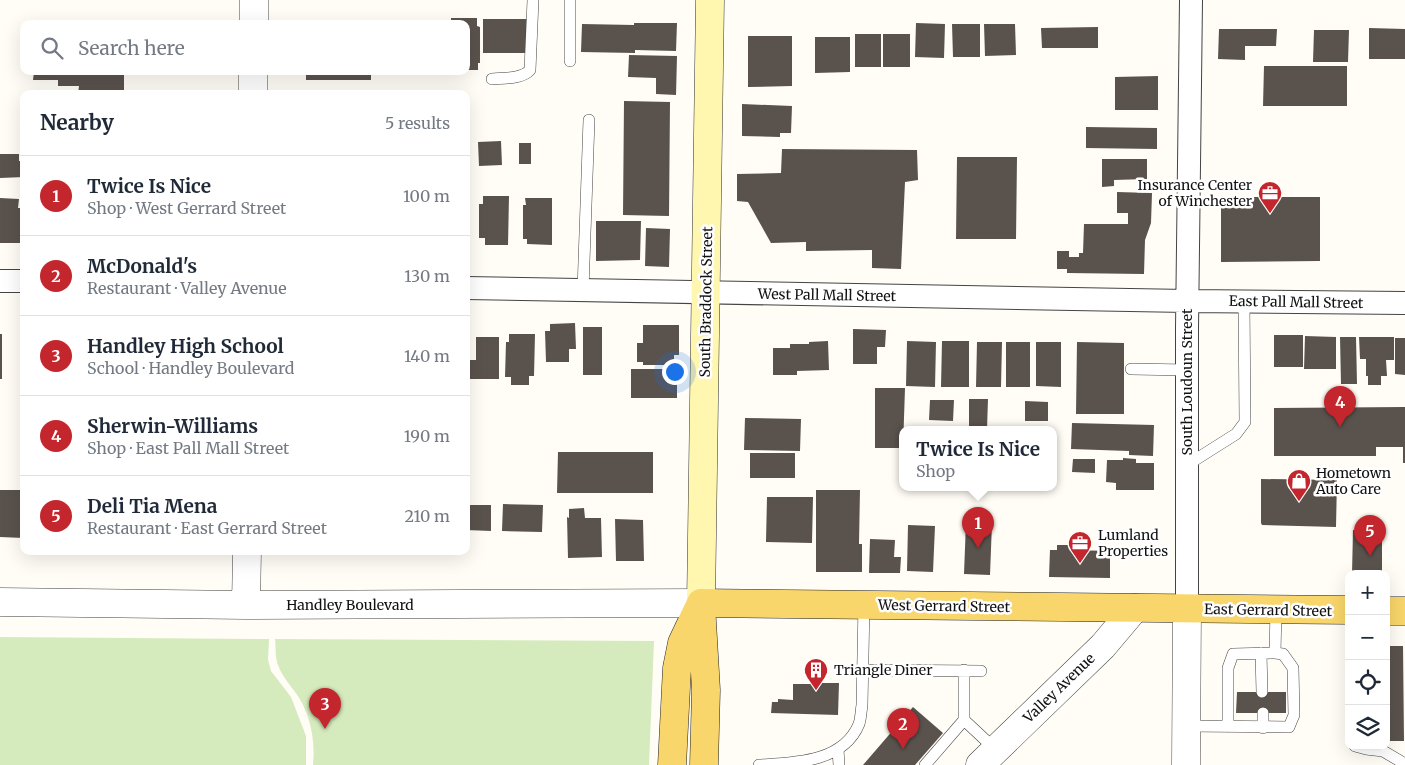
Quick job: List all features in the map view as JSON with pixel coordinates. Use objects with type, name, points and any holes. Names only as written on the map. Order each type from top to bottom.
[{"type":"main road","name":"South Braddock Street","points":[[704,765],[706,690],[701,603],[710,0]]},
{"type":"main road","name":"South Braddock Street","points":[[672,765],[677,668],[682,643],[701,603]]},
{"type":"main road","name":"West Gerrard Street","points":[[701,603],[1187,609]]},
{"type":"main road","name":"East Gerrard Street","points":[[1187,609],[1345,610]]},
{"type":"main road","points":[[1390,611],[1405,611]]},
{"type":"street","points":[[254,0],[254,20]]},
{"type":"street","name":"South Loudoun Street","points":[[1186,765],[1187,301],[1191,0]]},
{"type":"street","points":[[253,75],[253,90]]},
{"type":"street","points":[[0,280],[20,281]]},
{"type":"street","name":"West Pall Mall Street","points":[[470,288],[1187,301]]},
{"type":"street","name":"East Pall Mall Street","points":[[1187,301],[1405,303]]},
{"type":"street","points":[[246,605],[247,555]]},
{"type":"street","name":"Handley Boulevard","points":[[0,602],[246,605],[701,603]]},
{"type":"street","name":"Valley Avenue","points":[[988,757],[1103,646],[1135,608]]},
{"type":"lane","points":[[492,79],[522,76],[530,70],[533,0]]},
{"type":"lane","points":[[570,0],[570,61]]},
{"type":"lane","points":[[583,290],[589,120]]},
{"type":"lane","points":[[1187,465],[1236,434],[1245,422],[1244,301]]},
{"type":"lane","points":[[1131,369],[1187,370]]},
{"type":"lane","points":[[759,765],[802,761],[831,753],[850,738],[859,724],[862,705],[864,605]]},
{"type":"lane","points":[[1275,652],[1276,610]]},
{"type":"lane","points":[[1186,726],[1263,728],[1289,727],[1294,715],[1293,668],[1283,654],[1275,652],[1234,654],[1228,668],[1228,727]]},
{"type":"lane","points":[[1261,653],[1262,692]]},
{"type":"lane","points":[[863,670],[981,671]]},
{"type":"lane","points":[[964,670],[964,720],[988,757]]},
{"type":"lane","points":[[1262,713],[1263,728]]},
{"type":"lane","points":[[925,765],[964,720]]},
{"type":"lane","points":[[838,749],[839,765]]},
{"type":"lane","points":[[1383,750],[1405,764]]},
{"type":"lane","points":[[672,765],[686,765]]},
{"type":"green space","points":[[0,637],[269,639],[268,660],[271,671],[291,697],[306,736],[306,765],[0,765]]},
{"type":"green space","points":[[275,639],[654,641],[649,765],[313,765],[314,749],[309,719],[300,700],[280,670],[276,659]]},
{"type":"building","points":[[451,18],[477,18],[477,26],[480,27],[480,63],[478,63],[478,70],[470,70],[470,20],[451,20]]},
{"type":"building","points":[[483,19],[527,19],[526,53],[483,53]]},
{"type":"building","points":[[634,23],[677,23],[676,51],[635,50],[635,53],[581,52],[582,24],[634,25]]},
{"type":"building","points":[[916,23],[945,24],[944,58],[915,57]]},
{"type":"building","points":[[952,24],[980,24],[980,57],[953,57]]},
{"type":"building","points":[[984,24],[1015,24],[1016,55],[985,56]]},
{"type":"building","points":[[1098,27],[1098,48],[1042,48],[1041,28]]},
{"type":"building","points":[[1369,28],[1405,29],[1405,59],[1369,59]]},
{"type":"building","points":[[1219,29],[1277,29],[1276,46],[1245,46],[1245,60],[1218,59]]},
{"type":"building","points":[[1314,30],[1349,30],[1348,62],[1313,62]]},
{"type":"building","points":[[855,34],[881,34],[881,67],[855,67]]},
{"type":"building","points":[[883,34],[910,34],[910,67],[883,67]]},
{"type":"building","points":[[748,36],[792,36],[792,86],[748,87]]},
{"type":"building","points":[[815,37],[850,37],[850,72],[815,73]]},
{"type":"building","points":[[629,55],[677,56],[676,95],[656,94],[656,78],[628,77]]},
{"type":"building","points":[[1264,66],[1347,66],[1347,106],[1263,106]]},
{"type":"building","points":[[34,75],[124,75],[124,90],[78,90],[79,86],[58,86],[58,80],[33,80]]},
{"type":"building","points":[[306,75],[371,75],[371,80],[306,80]]},
{"type":"building","points":[[1158,76],[1158,110],[1115,110],[1115,77]]},
{"type":"building","points":[[624,101],[670,102],[669,216],[623,215]]},
{"type":"building","points":[[742,104],[792,106],[791,133],[780,133],[780,137],[742,136]]},
{"type":"building","points":[[1086,127],[1157,128],[1157,149],[1086,148]]},
{"type":"building","points":[[501,141],[502,165],[479,166],[478,142]]},
{"type":"building","points":[[519,143],[531,143],[531,164],[519,164]]},
{"type":"building","points":[[782,149],[917,150],[918,180],[905,182],[901,269],[872,268],[872,250],[806,251],[806,242],[771,243],[748,202],[737,201],[737,174],[781,173]]},
{"type":"building","points":[[0,154],[19,154],[20,177],[0,178]]},
{"type":"building","points":[[957,157],[1017,157],[1016,239],[956,239]]},
{"type":"building","points":[[1102,159],[1147,159],[1147,179],[1114,180],[1114,186],[1102,187]]},
{"type":"building","points":[[1117,192],[1152,193],[1151,223],[1145,240],[1144,274],[1067,273],[1067,269],[1057,269],[1057,251],[1069,251],[1069,257],[1079,257],[1079,253],[1083,253],[1084,224],[1128,224],[1128,213],[1117,213]]},
{"type":"building","points":[[483,196],[509,196],[508,245],[485,245],[485,238],[479,238],[479,204],[483,204]]},
{"type":"building","name":"Insurance Center of Winchester","points":[[1221,197],[1320,197],[1320,261],[1221,262]]},
{"type":"building","points":[[0,198],[19,199],[20,243],[0,243]]},
{"type":"building","points":[[525,198],[552,198],[552,245],[527,244],[527,239],[523,239],[523,205],[526,205]]},
{"type":"building","points":[[596,221],[641,221],[640,260],[596,261]]},
{"type":"building","points":[[646,228],[670,229],[669,267],[645,266]]},
{"type":"building","points":[[575,323],[576,349],[569,349],[569,362],[546,362],[545,331],[550,331],[550,324]]},
{"type":"building","points":[[643,325],[679,325],[679,355],[674,355],[674,365],[643,365],[643,362],[637,362],[637,343],[643,343]]},
{"type":"building","points":[[583,327],[602,327],[602,375],[583,375]]},
{"type":"building","points":[[853,329],[886,330],[885,347],[877,347],[877,364],[853,364]]},
{"type":"building","points":[[0,334],[2,334],[2,379],[0,379]]},
{"type":"building","points":[[509,334],[535,334],[534,376],[529,376],[529,385],[511,385],[511,377],[505,377],[506,342],[509,342]]},
{"type":"building","points":[[1274,335],[1303,335],[1303,367],[1274,367]]},
{"type":"building","points":[[1305,336],[1336,337],[1336,369],[1304,369]]},
{"type":"building","points":[[476,337],[499,337],[499,379],[470,379],[470,360],[476,360]]},
{"type":"building","points":[[1340,337],[1356,337],[1357,384],[1341,384]]},
{"type":"building","points":[[1359,337],[1394,337],[1394,360],[1386,360],[1387,376],[1381,376],[1381,385],[1368,385],[1366,359],[1360,359]]},
{"type":"building","points":[[1395,338],[1405,338],[1405,375],[1395,374]]},
{"type":"building","points":[[828,341],[829,370],[797,371],[797,375],[773,375],[773,348],[790,348],[790,344]]},
{"type":"building","points":[[907,341],[936,342],[935,387],[906,386]]},
{"type":"building","points":[[942,341],[969,341],[969,387],[941,387]]},
{"type":"building","points":[[977,342],[1002,342],[1001,387],[976,387]]},
{"type":"building","points":[[1006,342],[1030,342],[1030,387],[1006,387]]},
{"type":"building","points":[[1036,342],[1061,342],[1061,387],[1036,386]]},
{"type":"building","points":[[1077,342],[1124,343],[1124,414],[1076,414]]},
{"type":"building","points":[[631,369],[677,369],[677,398],[631,398]]},
{"type":"building","points":[[875,388],[905,388],[904,426],[899,426],[899,448],[875,448]]},
{"type":"building","points":[[969,399],[988,399],[987,426],[969,426]]},
{"type":"building","points":[[930,400],[954,400],[953,421],[929,420]]},
{"type":"building","points":[[1025,401],[1048,402],[1048,421],[1025,421]]},
{"type":"building","points":[[1405,407],[1405,463],[1403,463],[1403,447],[1376,447],[1376,456],[1274,456],[1274,408]]},
{"type":"building","points":[[745,418],[801,419],[800,451],[744,450]]},
{"type":"building","points":[[1072,423],[1154,425],[1153,456],[1129,455],[1129,451],[1071,449]]},
{"type":"building","points":[[558,452],[653,452],[653,493],[557,493]]},
{"type":"building","points":[[750,453],[795,453],[795,478],[750,478]]},
{"type":"building","points":[[1123,458],[1136,459],[1136,463],[1154,463],[1154,490],[1116,490],[1116,483],[1106,482],[1107,460],[1123,460]]},
{"type":"building","points":[[1073,459],[1095,459],[1095,473],[1072,472]]},
{"type":"building","name":"Hometown Auto Care","points":[[1261,479],[1337,480],[1336,527],[1262,525]]},
{"type":"building","points":[[0,490],[20,490],[20,538],[0,537]]},
{"type":"building","points":[[816,490],[860,490],[859,544],[862,544],[862,572],[816,572]]},
{"type":"building","points":[[767,497],[813,497],[812,543],[766,542]]},
{"type":"building","points":[[503,504],[543,505],[542,532],[502,531]]},
{"type":"building","points":[[470,505],[491,505],[491,531],[470,530]]},
{"type":"building","points":[[584,508],[585,518],[601,518],[602,557],[568,558],[567,517],[569,518],[569,509]]},
{"type":"building","points":[[615,519],[643,520],[644,561],[616,561]]},
{"type":"building","points":[[966,522],[992,523],[990,575],[964,574]]},
{"type":"building","points":[[908,525],[935,526],[933,572],[907,571]]},
{"type":"building","points":[[1353,530],[1382,530],[1382,570],[1352,570]]},
{"type":"building","points":[[870,539],[895,540],[894,557],[901,557],[900,573],[869,573]]},
{"type":"building","name":"Lumland Properties","points":[[1057,545],[1072,545],[1072,550],[1110,551],[1110,578],[1049,577],[1050,550],[1057,550]]},
{"type":"building","points":[[1390,646],[1403,646],[1404,741],[1390,741]]},
{"type":"building","name":"Triangle Diner","points":[[810,675],[821,676],[821,683],[839,683],[838,715],[771,713],[772,702],[778,702],[778,699],[793,700],[793,684],[810,684]]},
{"type":"building","points":[[1237,692],[1286,692],[1286,713],[1236,713]]},
{"type":"building","points":[[913,707],[943,733],[915,765],[863,765]]},
{"type":"place","name":"Insurance Center of Winchester","points":[[1270,214]]},
{"type":"place","name":"Sherwin-Williams","points":[[1340,427]]},
{"type":"place","name":"Hometown Auto Care","points":[[1299,502]]},
{"type":"place","name":"Twice Is Nice","points":[[978,548]]},
{"type":"place","name":"Deli Tia Mena","points":[[1370,556]]},
{"type":"place","name":"Lumland Properties","points":[[1080,564]]},
{"type":"place","name":"Triangle Diner","points":[[816,691]]},
{"type":"place","name":"Handley High School","points":[[325,729]]},
{"type":"place","name":"McDonald's","points":[[903,749]]}]
